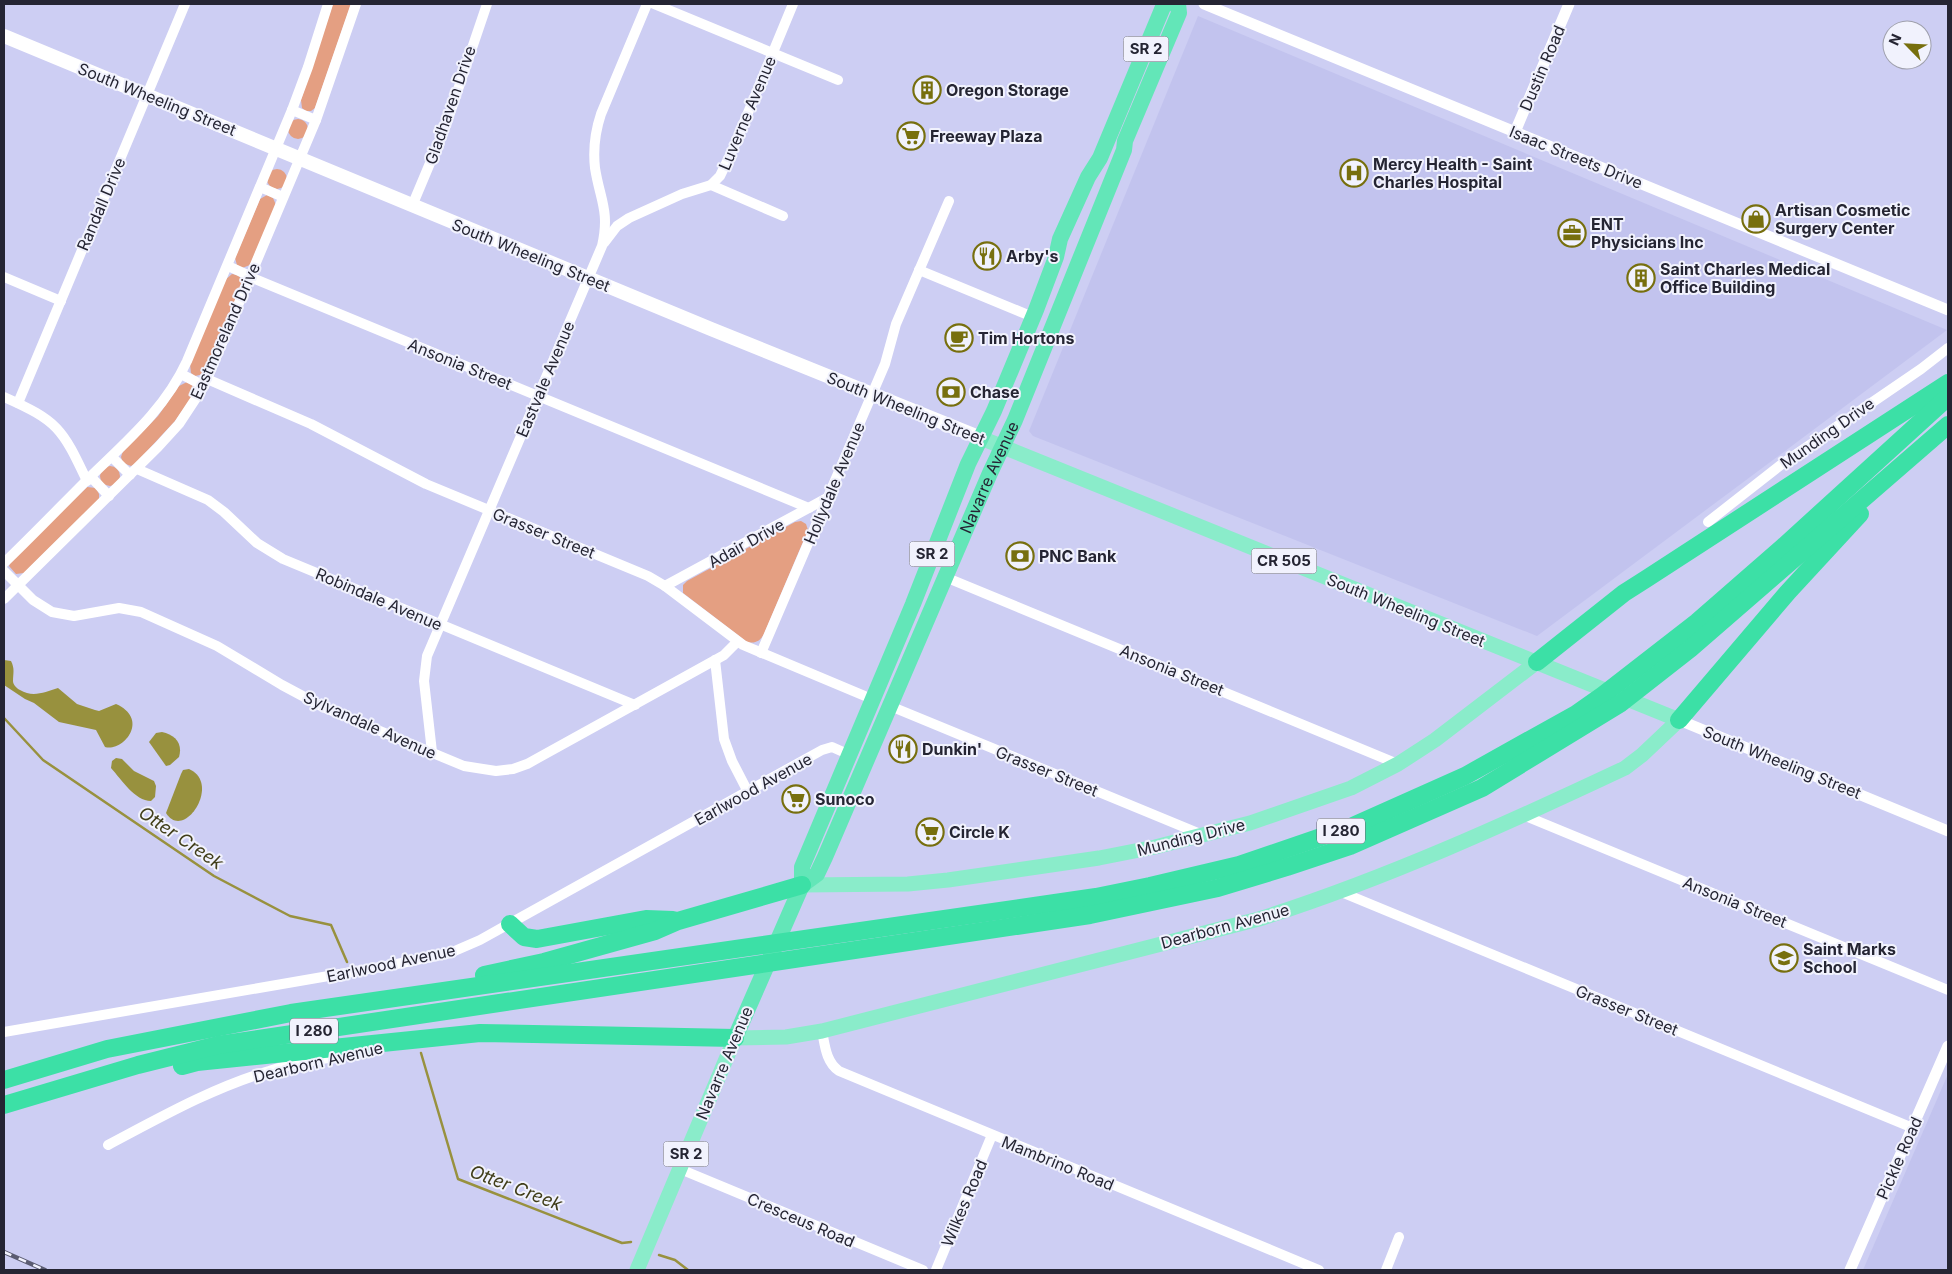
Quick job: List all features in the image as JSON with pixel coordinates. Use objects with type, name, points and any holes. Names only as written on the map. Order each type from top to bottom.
[{"type":"highway","name":"Navarre Avenue","points":[[735,1038],[802,885],[802,867],[850,755],[858,731],[912,604],[961,480],[994,411],[1033,317],[1056,257],[1060,239],[1084,186],[1100,158],[1163,7],[1166,4]]},
{"type":"highway","name":"Navarre Avenue","points":[[802,885],[817,874],[1002,447],[1124,150],[1125,140],[1179,13],[1178,4]]},
{"type":"highway","points":[[1125,140],[1120,129],[1133,98],[1138,66]]},
{"type":"highway","points":[[1056,318],[1059,286],[1094,196],[1094,191],[1084,186]]},
{"type":"highway","points":[[1538,662],[1646,579],[1948,383]]},
{"type":"highway","name":"I 280","points":[[4,1080],[107,1049],[291,1013],[1096,897],[1239,865],[1354,826],[1465,776],[1576,714],[1603,695],[1696,622],[1805,527],[1948,397]]},
{"type":"highway","name":"I 280","points":[[4,1105],[138,1065],[218,1046],[1117,910],[1218,888],[1350,846],[1482,788],[1621,703],[1690,649],[1798,553],[1907,463],[1948,425]]},
{"type":"highway","points":[[1671,717],[1907,463]]},
{"type":"highway","points":[[866,762],[880,710],[879,704],[872,700]]},
{"type":"highway","points":[[835,832],[829,828],[829,824],[854,765],[858,731]]},
{"type":"highway","points":[[367,1003],[446,981],[544,962],[655,931],[678,920],[802,885]]},
{"type":"highway","points":[[510,924],[524,937],[537,939],[646,919],[678,920]]},
{"type":"highway","points":[[27,1097],[102,1084],[197,1062],[480,1033],[735,1038]]},
{"type":"main road","name":"South Wheeling Street","points":[[4,36],[588,278],[1671,717]]},
{"type":"main road","name":"Munding Drive","points":[[802,885],[908,884],[1098,858],[1204,836],[1281,813],[1351,788],[1398,764],[1435,740],[1538,662]]},
{"type":"main road","name":"Dearborn Avenue","points":[[735,1038],[786,1037],[822,1031],[1259,919],[1341,892],[1523,815],[1625,768],[1642,755],[1671,717]]},
{"type":"main road","name":"Navarre Avenue","points":[[636,1270],[735,1038]]},
{"type":"street","name":"Randall Drive","points":[[18,403],[185,4]]},
{"type":"street","name":"Eastmoreland Drive","points":[[4,563],[158,410],[181,374],[277,149],[308,67],[328,4]]},
{"type":"street","name":"Eastmoreland Drive","points":[[4,599],[172,432],[206,383],[316,120],[356,4]]},
{"type":"street","name":"Gladhaven Drive","points":[[412,206],[446,125],[486,4]]},
{"type":"street","name":"Eastvale Avenue","points":[[432,752],[424,676],[429,652],[602,246],[606,216],[595,167],[594,148],[597,130],[601,114],[647,4]]},
{"type":"street","points":[[654,4],[838,80]]},
{"type":"street","name":"Luverne Avenue","points":[[602,246],[612,231],[629,218],[682,194],[711,185],[720,176],[793,4]]},
{"type":"street","name":"Isaac Streets Drive","points":[[1204,4],[1948,310]]},
{"type":"street","name":"Dustin Road","points":[[1515,132],[1569,4]]},
{"type":"street","points":[[292,110],[316,120]]},
{"type":"street","points":[[711,185],[783,216]]},
{"type":"street","points":[[260,187],[283,197]]},
{"type":"street","name":"Hollydale Avenue","points":[[760,653],[872,394],[887,358],[896,324],[949,200]]},
{"type":"street","name":"Ansonia Street","points":[[228,266],[809,508]]},
{"type":"street","points":[[919,270],[1033,317]]},
{"type":"street","points":[[4,277],[61,301]]},
{"type":"street","name":"Munding Drive","points":[[1708,522],[1782,464],[1921,369],[1948,348]]},
{"type":"street","name":"Grasser Street","points":[[181,374],[295,416],[407,475],[648,576],[666,586],[737,642],[872,700]]},
{"type":"street","points":[[4,397],[46,418],[60,430],[89,479],[109,496]]},
{"type":"street","points":[[112,457],[133,472]]},
{"type":"street","name":"Robindale Avenue","points":[[133,472],[208,500],[257,542],[283,558],[635,705]]},
{"type":"street","name":"Adair Drive","points":[[666,586],[827,498]]},
{"type":"street","name":"Sylvandale Avenue","points":[[4,571],[41,606],[60,615],[74,616],[118,608],[141,612],[217,646],[325,708],[474,769],[496,771],[513,769],[527,764],[715,660],[725,654],[737,642]]},
{"type":"street","name":"Ansonia Street","points":[[945,577],[1398,764]]},
{"type":"street","points":[[715,660],[724,739],[732,761],[748,792]]},
{"type":"street","name":"Grasser Street","points":[[890,706],[1204,836]]},
{"type":"street","name":"South Wheeling Street","points":[[1671,717],[1948,831]]},
{"type":"street","name":"Earlwood Avenue","points":[[4,1032],[392,965],[450,953],[510,924],[826,748],[832,747],[850,755]]},
{"type":"street","name":"Ansonia Street","points":[[1523,815],[1948,990]]},
{"type":"street","name":"Grasser Street","points":[[1341,892],[1913,1128]]},
{"type":"street","name":"Mambrino Road","points":[[822,1031],[828,1058],[834,1068],[839,1071],[1319,1270]]},
{"type":"street","name":"Dearborn Avenue","points":[[108,1145],[188,1103],[232,1083],[270,1070],[422,1039]]},
{"type":"street","name":"Pickle Road","points":[[1850,1270],[1948,1046]]},
{"type":"street","name":"Wilkes Road","points":[[936,1270],[992,1136]]},
{"type":"street","name":"Cresceus Road","points":[[680,1169],[923,1270]]},
{"type":"street","points":[[1386,1270],[1399,1237]]},
{"type":"shaded area","points":[[333,4],[351,4],[315,108],[311,111],[306,111],[302,108],[301,100]]},
{"type":"shaded area","name":"Mercy Health - Saint Charles Hospital","points":[[1198,16],[1947,330],[1537,636],[1033,436],[1029,431]]},
{"type":"shaded area","points":[[298,119],[305,122],[308,129],[305,136],[298,139],[291,136],[288,129],[291,122]]},
{"type":"shaded area","points":[[277,169],[284,172],[287,179],[284,186],[277,189],[270,186],[267,179],[270,172]]},
{"type":"shaded area","points":[[267,195],[273,198],[276,205],[250,265],[242,268],[237,265],[235,258],[260,199]]},
{"type":"shaded area","points":[[232,274],[242,279],[242,285],[204,374],[195,376],[191,373],[190,364],[225,280]]},
{"type":"shaded area","points":[[187,382],[193,386],[194,394],[175,421],[135,464],[131,466],[123,463],[121,457],[123,451],[158,416],[179,386]]},
{"type":"shaded area","points":[[110,466],[117,469],[120,476],[117,483],[110,486],[103,483],[100,476],[103,469]]},
{"type":"shaded area","points":[[87,487],[96,488],[99,499],[24,573],[16,574],[9,566],[11,561]]},
{"type":"shaded area","points":[[801,521],[806,524],[808,530],[764,634],[757,641],[747,642],[683,593],[683,585],[687,581],[795,522]]},
{"type":"shaded area","points":[[4,660],[11,661],[13,682],[20,690],[34,694],[58,688],[77,704],[99,711],[116,704],[126,710],[131,718],[132,726],[126,740],[112,747],[105,747],[96,730],[59,722],[34,703],[4,685]]},
{"type":"shaded area","points":[[162,732],[171,735],[177,740],[180,748],[179,757],[166,766],[149,742],[156,733]]},
{"type":"shaded area","points":[[116,758],[122,759],[134,771],[154,781],[156,786],[155,797],[151,801],[145,800],[134,793],[111,768],[112,761]]},
{"type":"shaded area","points":[[189,769],[198,776],[202,786],[201,797],[197,807],[190,816],[182,820],[174,820],[166,813],[183,770]]},
{"type":"shaded area","points":[[1948,1074],[1948,1270],[1863,1270]]},
{"type":"waterway","name":"Otter Creek","points":[[4,718],[43,760],[214,876],[290,916],[331,925],[347,962]]},
{"type":"waterway","name":"Otter Creek","points":[[421,1053],[458,1179],[622,1243],[631,1242]]},
{"type":"waterway","name":"Otter Creek","points":[[659,1255],[675,1260],[688,1270]]},
{"type":"railway","points":[[4,1252],[45,1270]]},
{"type":"place","name":"Oregon Storage","points":[[927,90]]},
{"type":"place","name":"Freeway Plaza","points":[[911,136]]},
{"type":"place","name":"Mercy Health - Saint Charles Hospital","points":[[1354,173]]},
{"type":"place","name":"Artisan Cosmetic Surgery Center","points":[[1756,219]]},
{"type":"place","name":"ENT Physicians Inc","points":[[1572,233]]},
{"type":"place","name":"Arby's","points":[[987,256]]},
{"type":"place","name":"Saint Charles Medical Office Building","points":[[1641,278]]},
{"type":"place","name":"Tim Hortons","points":[[959,338]]},
{"type":"place","name":"Chase","points":[[951,392]]},
{"type":"place","name":"PNC Bank","points":[[1020,556]]},
{"type":"place","name":"Dunkin'","points":[[903,749]]},
{"type":"place","name":"Sunoco","points":[[796,799]]},
{"type":"place","name":"Circle K","points":[[930,832]]},
{"type":"place","name":"Saint Marks School","points":[[1784,958]]}]
